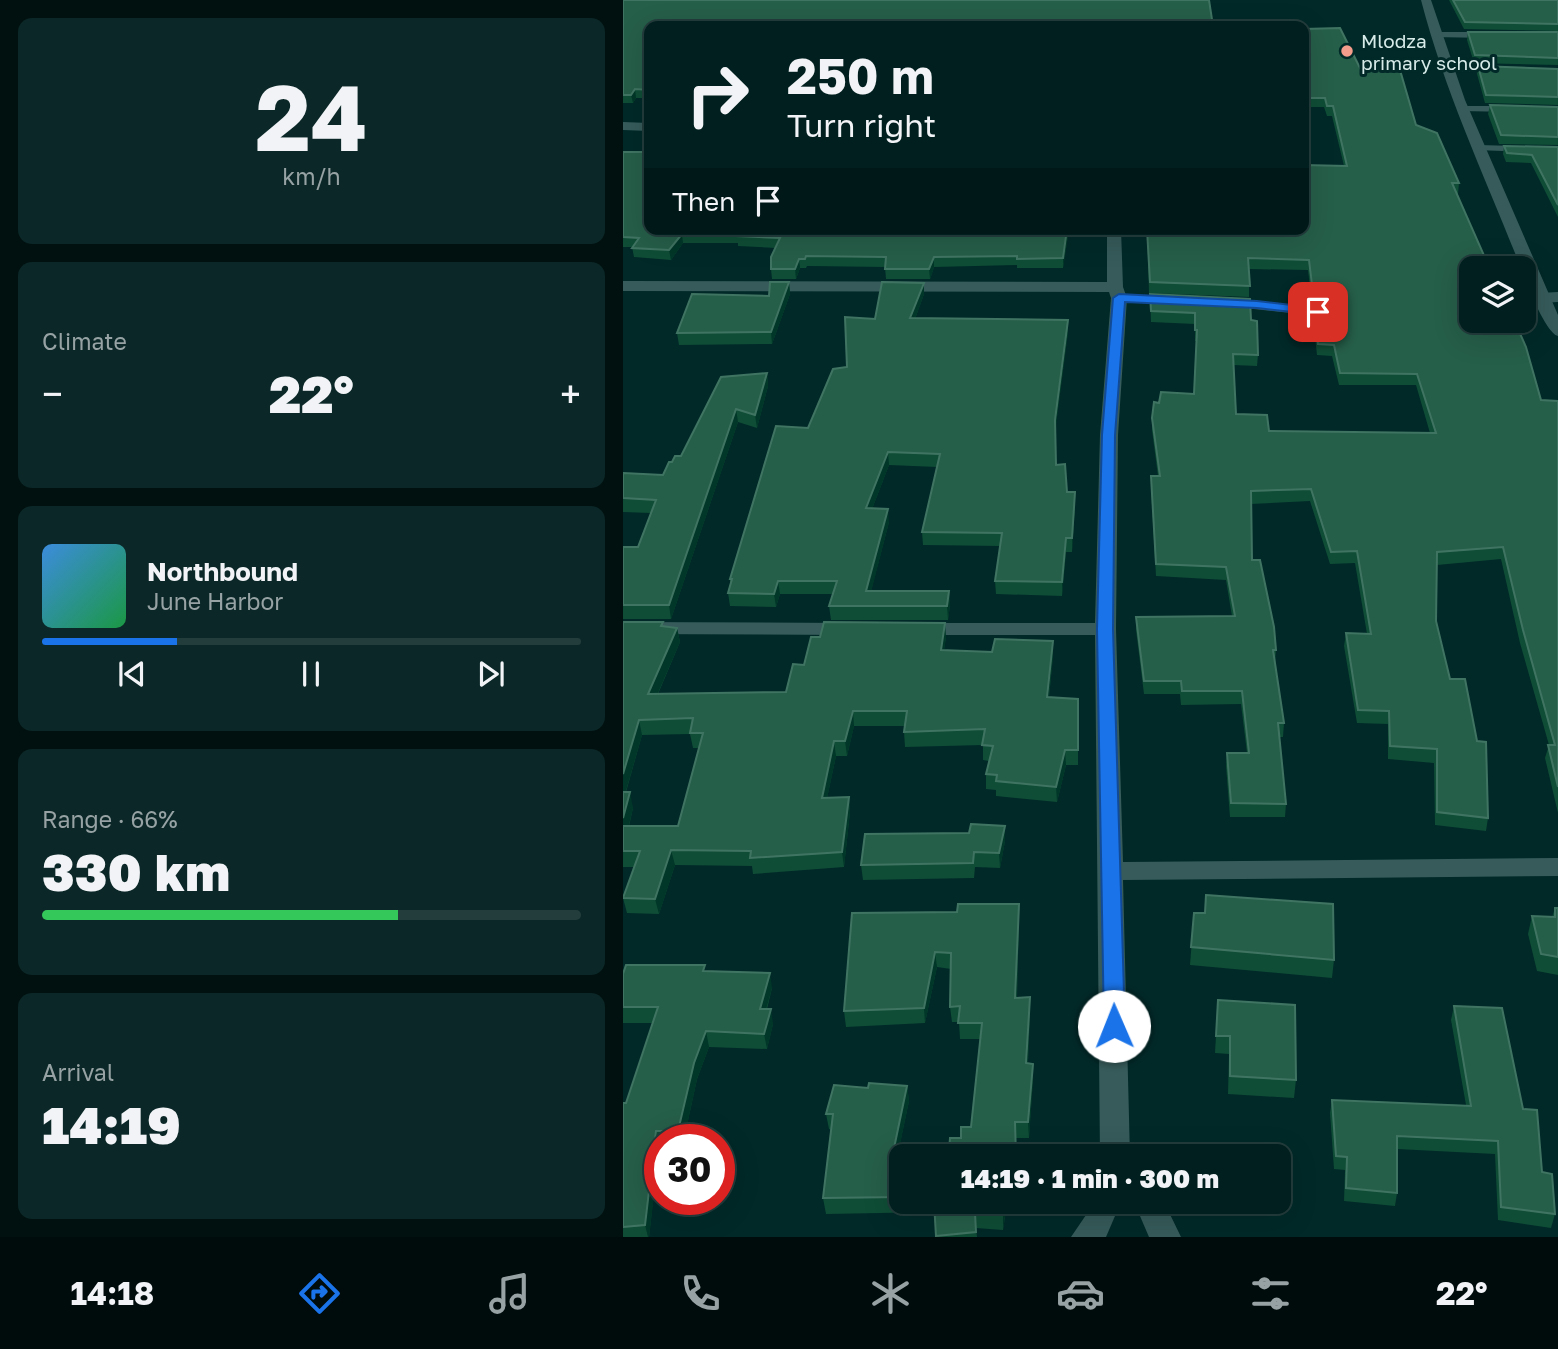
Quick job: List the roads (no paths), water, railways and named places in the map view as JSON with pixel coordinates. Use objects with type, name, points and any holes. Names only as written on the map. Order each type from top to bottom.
[{"type":"street","points":[[1426,0],[1435,35],[1461,108],[1501,197],[1540,298],[1558,331]]},
{"type":"street","points":[[623,126],[644,127]]},
{"type":"street","points":[[1114,235],[1117,293],[1109,435],[1105,629],[1120,1144]]},
{"type":"street","points":[[623,286],[1117,293]]},
{"type":"street","points":[[1540,298],[1558,297]]},
{"type":"street","points":[[623,628],[871,629]]},
{"type":"street","points":[[898,629],[1105,629]]},
{"type":"street","points":[[1111,871],[1558,867]]},
{"type":"street","points":[[1087,1237],[1099,1222],[1101,1214]]},
{"type":"street","points":[[1154,1214],[1165,1237]]},
{"type":"lane","points":[[1435,35],[1501,35]]},
{"type":"lane","points":[[1447,68],[1502,70]]},
{"type":"lane","points":[[1461,108],[1516,109]]},
{"type":"lane","points":[[1478,148],[1558,150]]},
{"type":"lane","points":[[1117,293],[1188,301]]},
{"type":"lane","points":[[1215,302],[1318,312]]},
{"type":"place","name":"Mlodza primary school","points":[[1347,51]]}]
